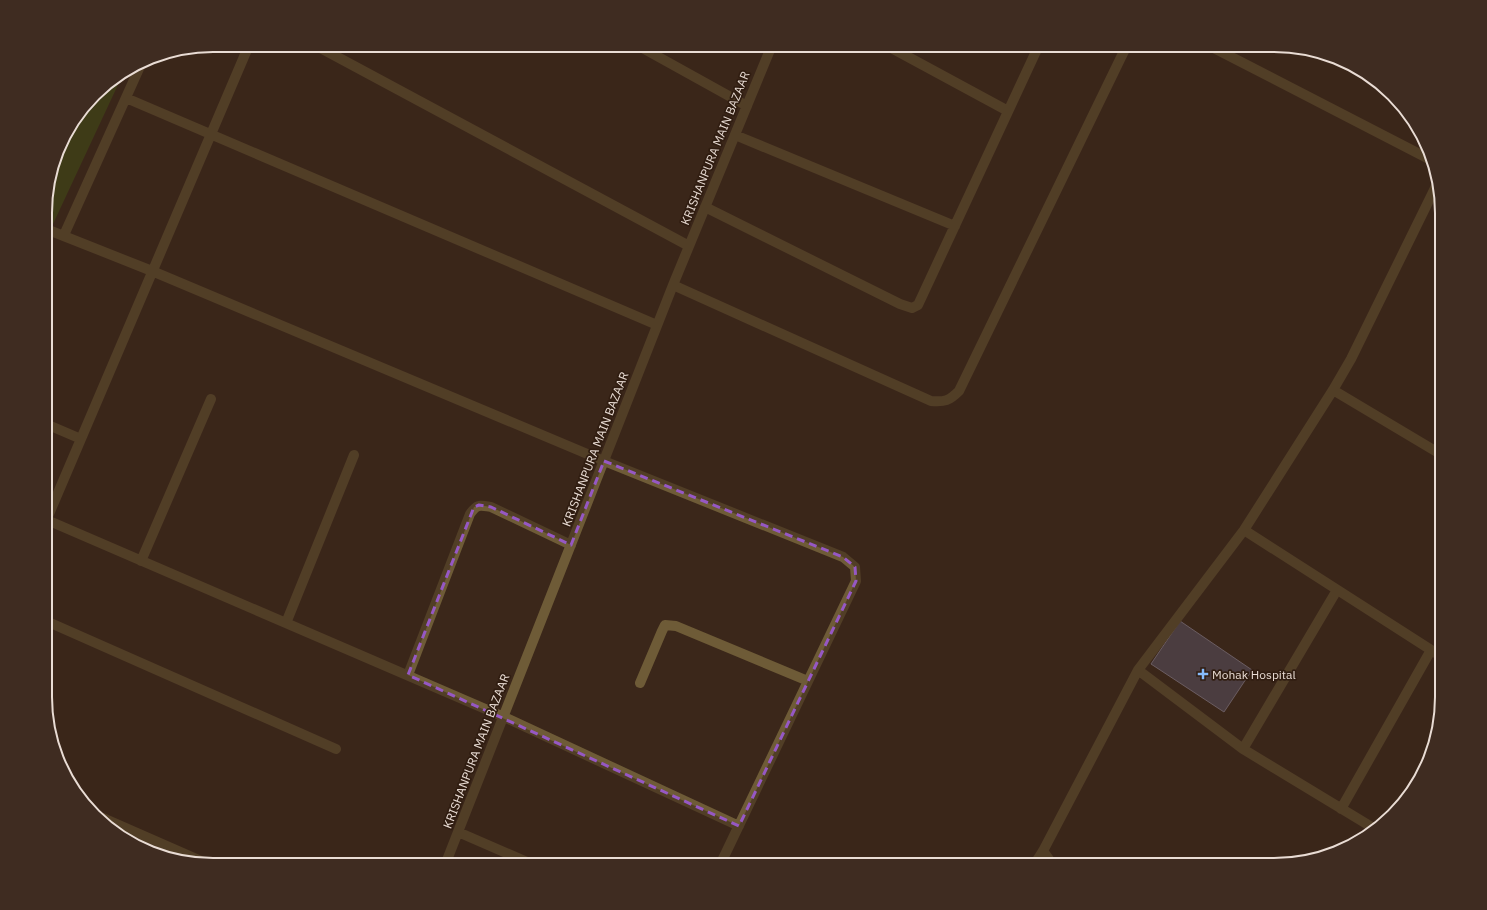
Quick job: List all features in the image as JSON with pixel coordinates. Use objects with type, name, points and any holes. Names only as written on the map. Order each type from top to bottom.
[{"type":"street","points":[[52,508],[246,52]]},
{"type":"street","points":[[327,52],[689,246]]},
{"type":"street","points":[[650,52],[747,106]]},
{"type":"street","name":"KRISHANPURA MAIN BAZAAR","points":[[448,858],[673,285],[769,52]]},
{"type":"street","points":[[899,52],[1008,111]]},
{"type":"street","points":[[705,207],[900,304],[912,308],[918,305],[1036,52]]},
{"type":"street","points":[[673,285],[931,401],[942,402],[951,399],[958,391],[1124,52]]},
{"type":"street","points":[[1222,52],[1425,157]]},
{"type":"street","points":[[64,235],[138,71]]},
{"type":"street","points":[[126,98],[658,325]]},
{"type":"street","points":[[735,135],[955,226]]},
{"type":"street","points":[[1038,858],[1138,670],[1244,530],[1333,390],[1354,352],[1434,191]]},
{"type":"street","points":[[52,230],[604,461],[842,557],[855,566],[856,581],[723,858]]},
{"type":"street","points":[[1333,390],[1435,451]]},
{"type":"street","points":[[141,561],[211,399]]},
{"type":"street","points":[[52,427],[81,439]]},
{"type":"street","points":[[286,623],[354,456]]},
{"type":"street","points":[[408,675],[474,507],[480,505],[491,507],[571,545]]},
{"type":"street","points":[[52,522],[504,717],[739,826]]},
{"type":"street","points":[[1244,530],[1435,652]]},
{"type":"street","points":[[1243,749],[1337,590]]},
{"type":"street","points":[[52,624],[336,749]]},
{"type":"street","points":[[640,684],[662,631],[665,625],[669,624],[808,681]]},
{"type":"street","points":[[1341,809],[1431,650]]},
{"type":"street","points":[[1138,670],[1243,749],[1370,826]]},
{"type":"street","points":[[111,822],[192,857]]},
{"type":"street","points":[[458,832],[518,858]]},
{"type":"street","points":[[1043,851],[1048,858]]},
{"type":"highlighted area","points":[[604,461],[843,557],[855,567],[856,581],[739,826],[408,675],[474,507],[479,505],[491,507],[571,545]]},
{"type":"green space","points":[[119,82],[53,224],[53,192],[57,171],[64,152],[85,115],[99,99]]},
{"type":"building","points":[[1180,621],[1252,670],[1224,712],[1151,664]]},
{"type":"place","name":"Mohak Hospital","points":[[1203,674]]}]
